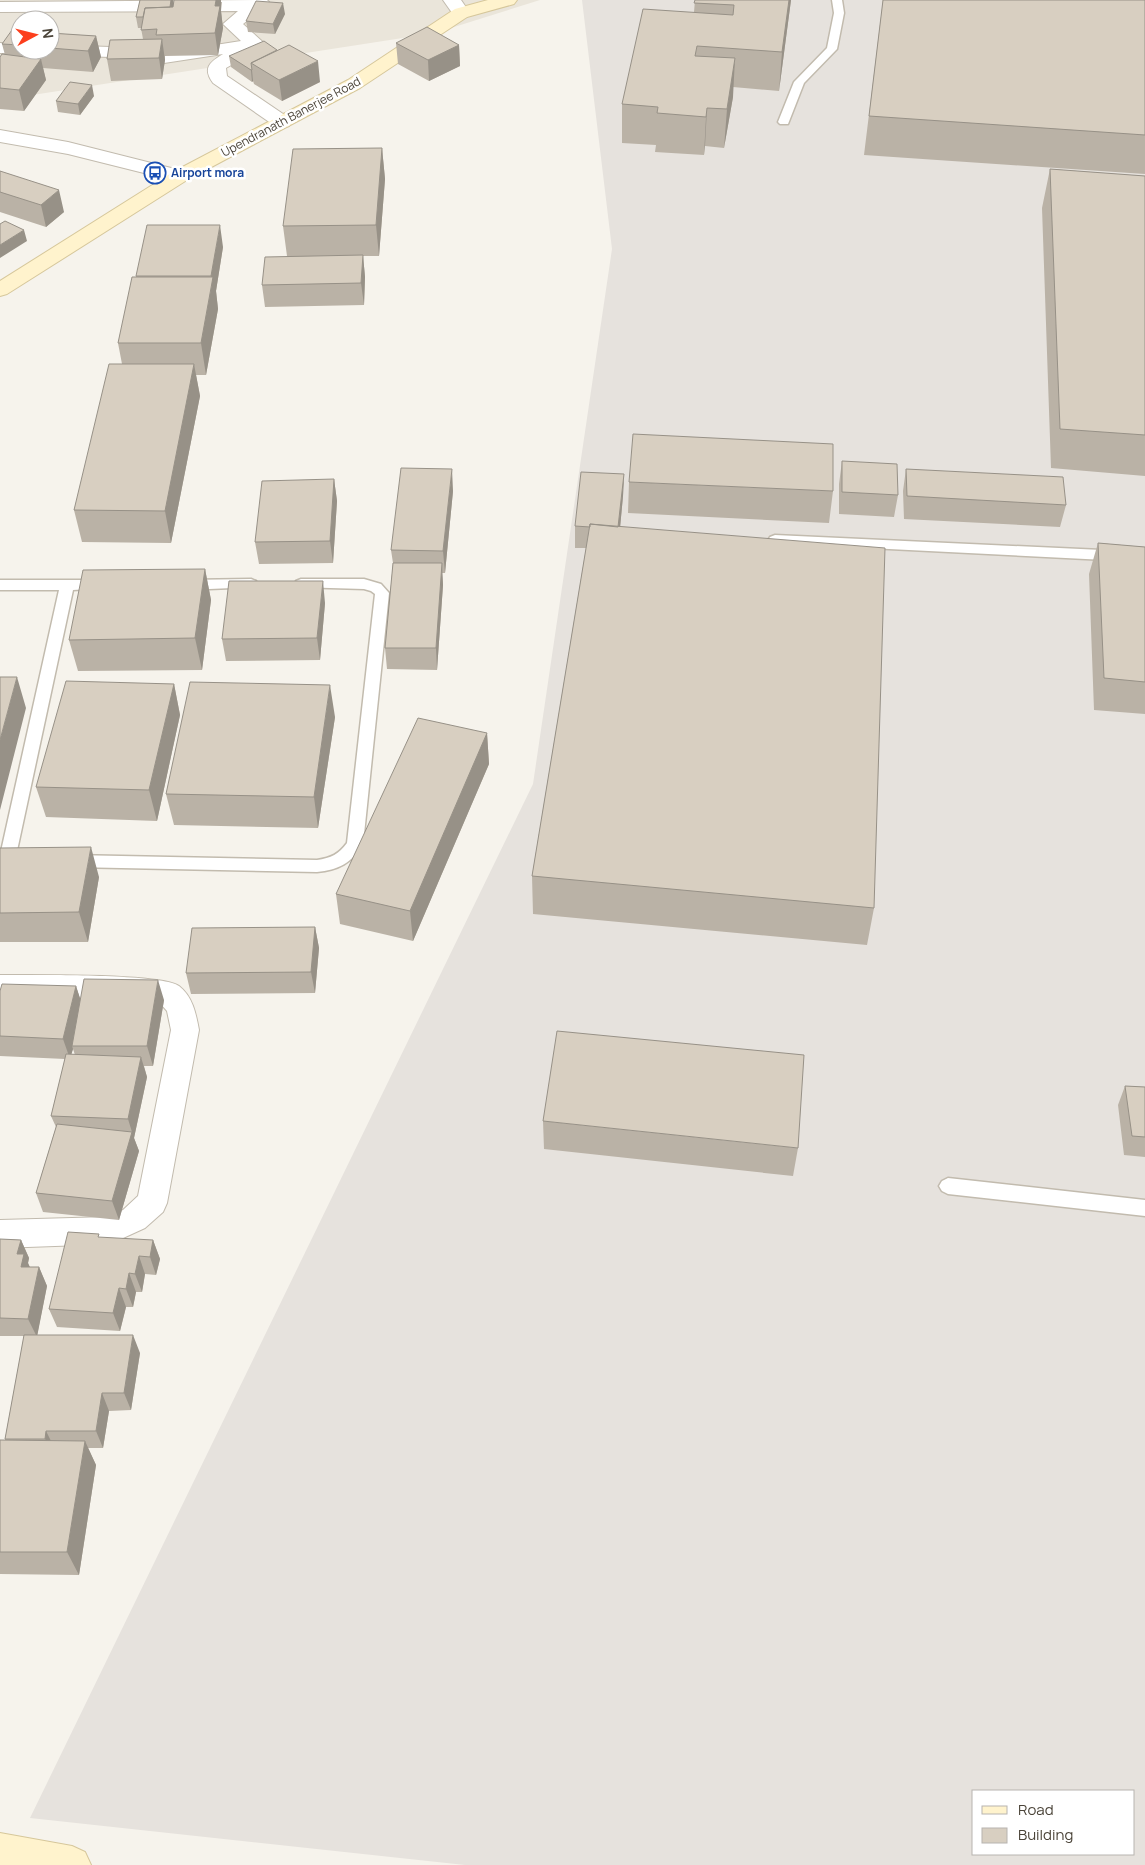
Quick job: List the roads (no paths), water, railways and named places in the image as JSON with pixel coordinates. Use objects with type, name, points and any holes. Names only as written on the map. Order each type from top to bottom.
[{"type":"street","name":"Upendranath Banerjee Road","points":[[0,290],[180,176],[354,84],[457,7],[508,0]]},
{"type":"street","points":[[0,7],[40,8],[259,3]]},
{"type":"street","points":[[256,44],[232,24],[259,3]]},
{"type":"street","points":[[60,50],[141,53],[164,58],[256,44]]},
{"type":"street","points":[[256,44],[217,65],[216,72],[219,79],[282,122]]},
{"type":"street","points":[[0,136],[68,148],[180,176]]},
{"type":"street","points":[[0,986],[144,989],[168,993],[180,1007],[185,1030],[152,1203],[134,1220],[110,1230],[0,1234]]},
{"type":"street","points":[[0,1852],[72,1865]]},
{"type":"lane","points":[[784,122],[799,82],[832,49],[839,13],[838,0]]},
{"type":"lane","points":[[760,539],[1145,557]]},
{"type":"lane","points":[[176,584],[265,584]]},
{"type":"lane","points":[[55,861],[317,866],[333,864],[345,858],[354,844],[382,593],[376,586],[364,584],[285,584]]},
{"type":"lane","points":[[0,585],[116,585]]},
{"type":"lane","points":[[26,860],[3,860],[67,585]]},
{"type":"lane","points":[[948,1186],[1145,1208]]},
{"type":"place","name":"Airport mora","points":[[155,173]]}]
